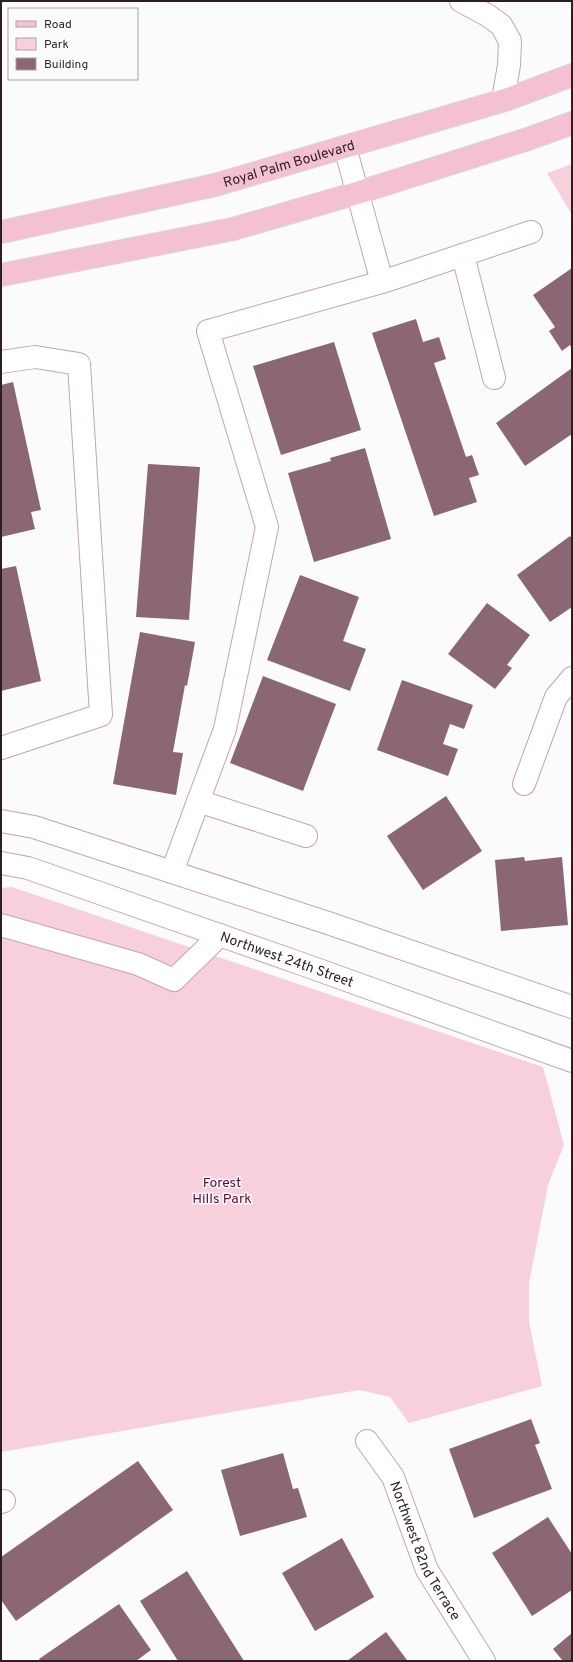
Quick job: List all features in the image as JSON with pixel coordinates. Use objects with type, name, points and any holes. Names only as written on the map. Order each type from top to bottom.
[{"type":"main road","name":"Royal Palm Boulevard","points":[[1,232],[215,185],[503,100],[572,75]]},
{"type":"main road","points":[[1,275],[233,229],[357,193],[528,139],[572,123]]},
{"type":"street","points":[[461,1],[487,15],[501,25],[510,41],[503,100]]},
{"type":"street","points":[[345,147],[382,282]]},
{"type":"street","points":[[172,872],[225,729],[267,527],[208,331],[382,282],[531,232]]},
{"type":"street","points":[[464,255],[494,378]]},
{"type":"street","points":[[1,362],[35,357],[79,364],[100,715],[1,748]]},
{"type":"street","points":[[524,784],[556,697],[572,678]]},
{"type":"street","points":[[198,801],[306,836]]},
{"type":"street","points":[[1,821],[34,827],[328,923],[572,1007]]},
{"type":"street","name":"Northwest 24th Street","points":[[1,864],[28,868],[572,1061]]},
{"type":"street","points":[[1,925],[138,964],[174,980],[220,935]]},
{"type":"street","name":"Northwest 82nd Terrace","points":[[367,1441],[393,1478],[427,1570],[484,1661]]},
{"type":"green space","points":[[572,164],[572,215],[547,173]]},
{"type":"green space","name":"Forest Hills Park","points":[[12,887],[543,1067],[564,1145],[548,1185],[529,1283],[529,1322],[542,1386],[409,1423],[390,1397],[359,1390],[1,1452],[1,888]]},
{"type":"building","points":[[572,268],[572,349],[570,345],[562,351],[549,331],[555,327],[533,295]]},
{"type":"building","points":[[416,319],[423,342],[439,337],[446,359],[434,363],[466,457],[472,455],[479,475],[469,478],[477,502],[434,516],[372,333]]},
{"type":"building","points":[[334,342],[361,430],[281,455],[253,366]]},
{"type":"building","points":[[572,368],[572,434],[525,466],[496,423]]},
{"type":"building","points":[[13,382],[41,510],[31,512],[35,529],[1,537],[1,385]]},
{"type":"building","points":[[365,448],[391,539],[314,562],[288,473],[331,461],[330,458]]},
{"type":"building","points":[[148,464],[200,467],[189,620],[136,617]]},
{"type":"building","points":[[570,536],[572,539],[572,607],[550,622],[517,575]]},
{"type":"building","points":[[16,566],[41,681],[1,691],[1,569]]},
{"type":"building","points":[[300,575],[359,597],[343,641],[366,649],[350,691],[267,660]]},
{"type":"building","points":[[487,603],[530,635],[507,665],[512,668],[495,689],[448,654]]},
{"type":"building","points":[[140,632],[195,642],[187,686],[185,685],[173,752],[183,753],[176,795],[113,784]]},
{"type":"building","points":[[263,676],[336,704],[303,791],[230,763]]},
{"type":"building","points":[[402,680],[473,705],[464,729],[450,724],[443,744],[458,749],[448,776],[377,750]]},
{"type":"building","points":[[446,796],[482,851],[423,890],[387,836]]},
{"type":"building","points":[[524,857],[525,861],[562,857],[568,925],[501,931],[495,860]]},
{"type":"building","points":[[531,1419],[540,1443],[535,1445],[552,1489],[474,1518],[449,1449]]},
{"type":"building","points":[[283,1453],[293,1489],[298,1488],[307,1517],[240,1536],[221,1470]]},
{"type":"building","points":[[138,1461],[173,1510],[16,1621],[1,1600],[1,1557]]},
{"type":"building","points":[[548,1517],[572,1554],[572,1590],[532,1616],[492,1553]]},
{"type":"building","points":[[342,1538],[374,1597],[315,1631],[282,1573]]},
{"type":"building","points":[[187,1571],[244,1661],[178,1661],[140,1601]]},
{"type":"building","points":[[119,1604],[151,1650],[136,1661],[40,1661],[39,1659]]},
{"type":"building","points":[[386,1632],[407,1660],[347,1661]]},
{"type":"building","points":[[572,1633],[572,1661],[563,1661],[553,1649]]}]
